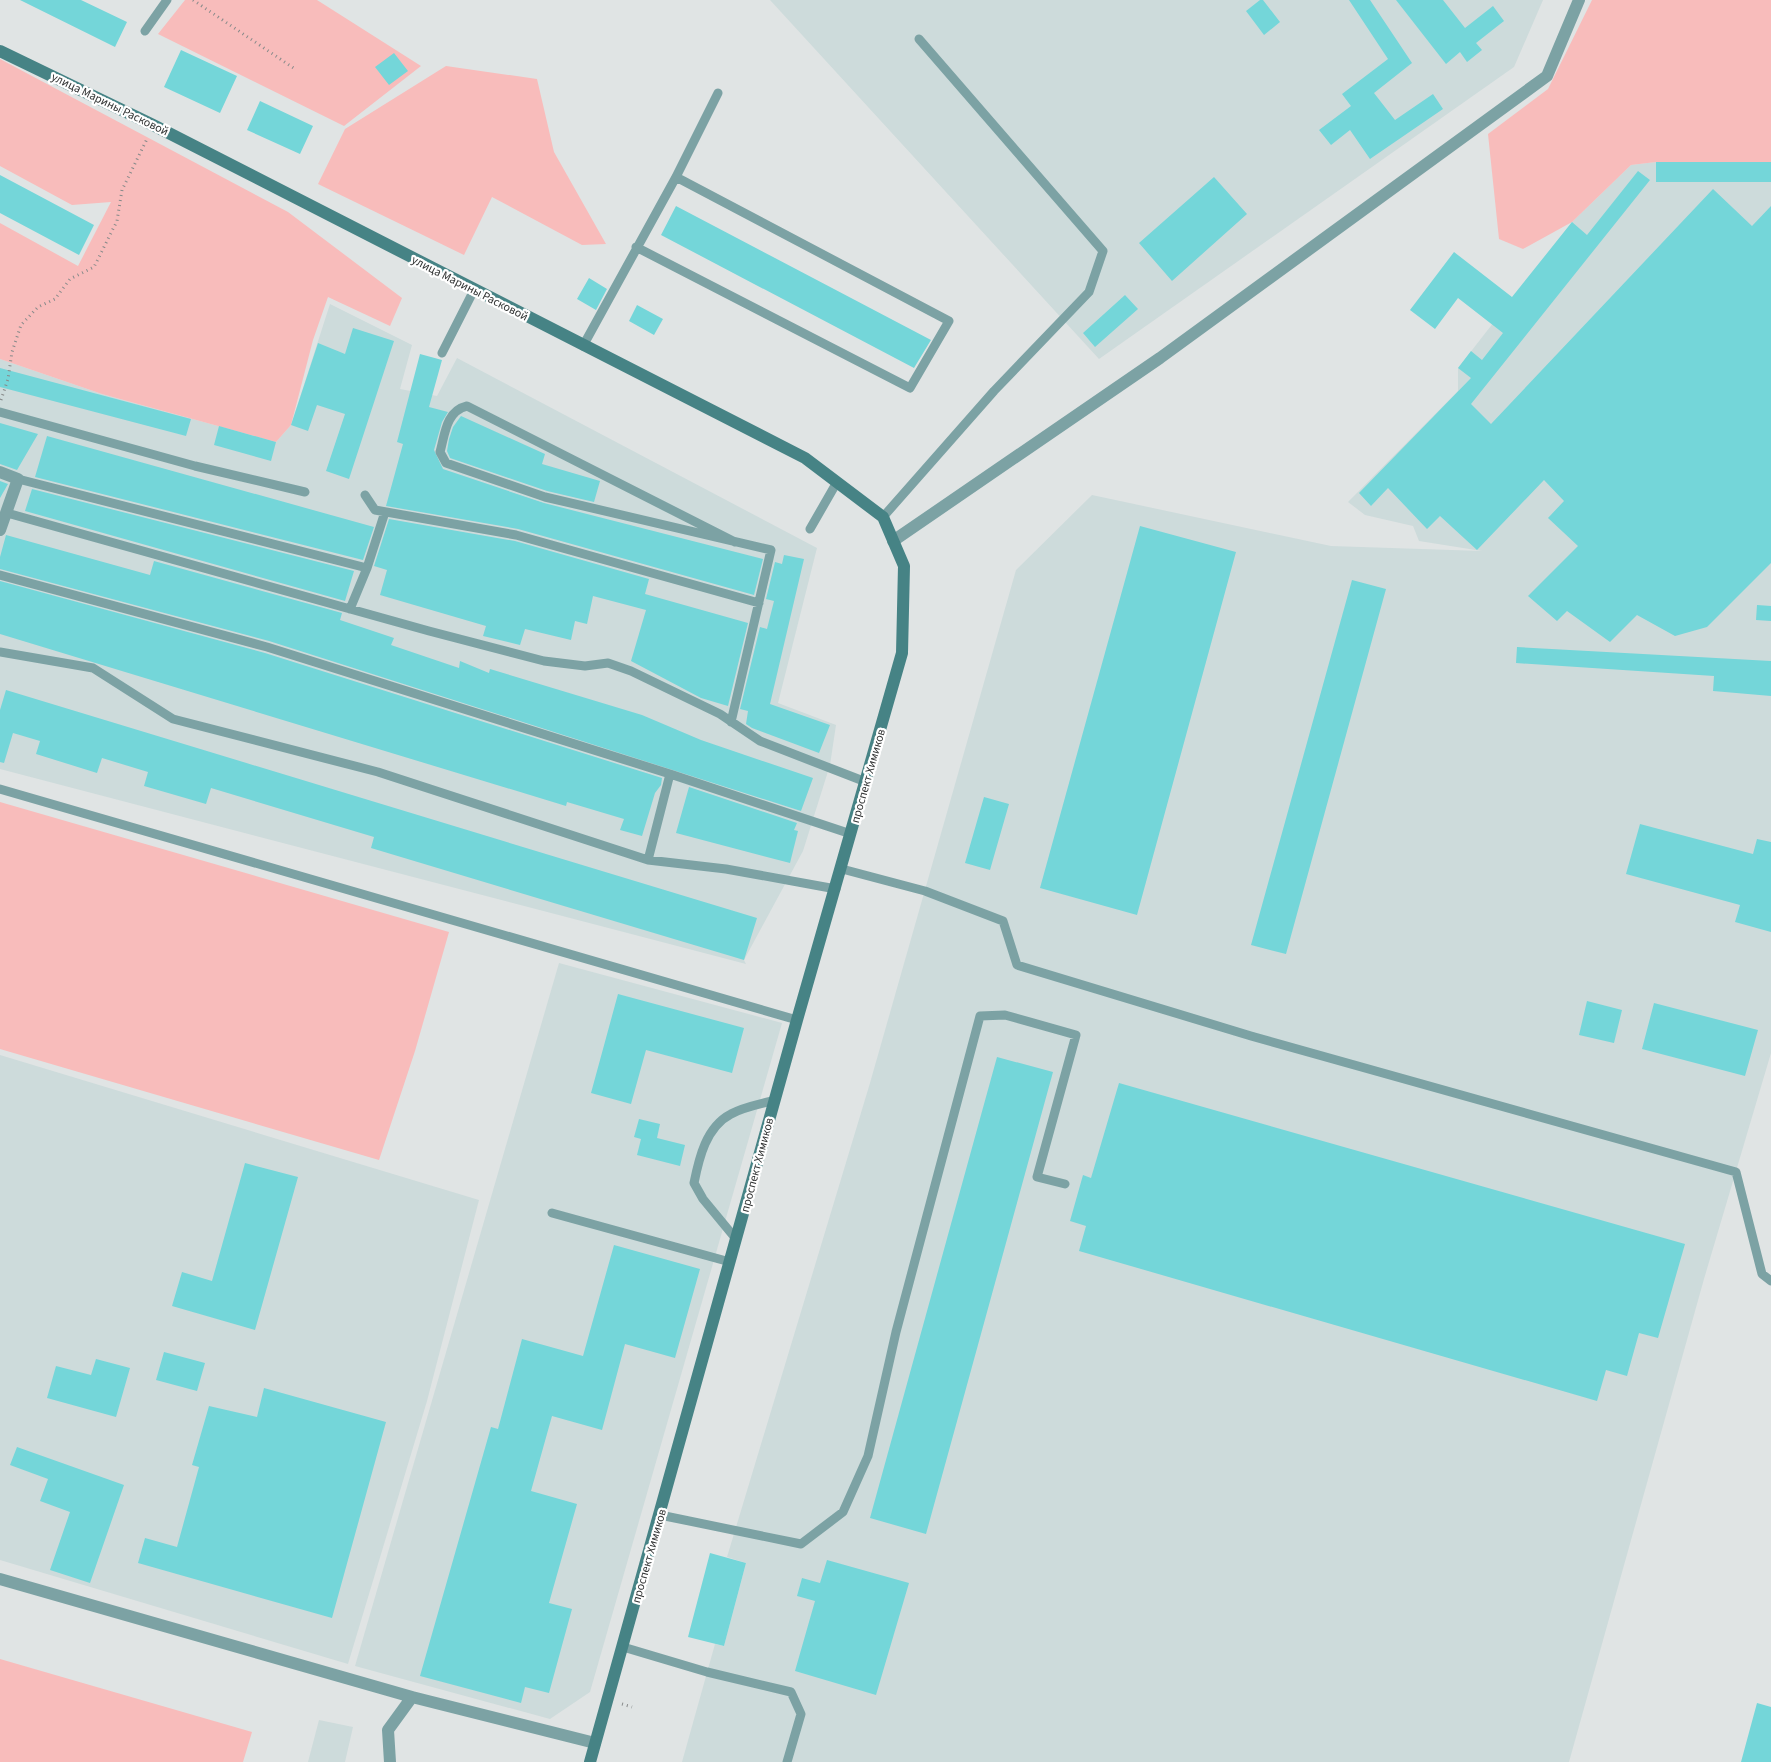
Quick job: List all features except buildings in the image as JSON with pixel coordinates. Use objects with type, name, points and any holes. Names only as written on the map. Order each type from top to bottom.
[{"type":"main road","name":"улица Марины Расковой","points":[[0,51],[153,124],[805,458],[883,517]]},
{"type":"main road","points":[[883,517],[893,541]]},
{"type":"main road","name":"проспект Химиков","points":[[590,1762],[797,1020],[842,869],[902,653],[904,566],[893,541]]},
{"type":"street","points":[[893,541],[1160,358],[1547,76],[1579,0]]},
{"type":"street","points":[[0,472],[18,479],[0,530]]},
{"type":"street","points":[[0,1579],[412,1696],[595,1743]]},
{"type":"street","points":[[390,1762],[388,1730],[412,1696]]},
{"type":"lane","points":[[146,31],[167,0]]},
{"type":"lane","points":[[883,517],[988,398],[1089,292],[1103,251],[919,40]]},
{"type":"lane","points":[[584,346],[636,246],[676,177],[718,93]]},
{"type":"lane","points":[[636,246],[910,388],[949,321],[676,177]]},
{"type":"lane","points":[[442,353],[474,290]]},
{"type":"lane","points":[[731,722],[771,550],[735,542],[545,497],[446,463],[440,452],[451,416],[458,408],[467,406],[735,542]]},
{"type":"lane","points":[[0,412],[195,466],[305,492]]},
{"type":"lane","points":[[18,479],[367,568]]},
{"type":"lane","points":[[810,529],[837,482]]},
{"type":"lane","points":[[365,495],[375,510],[516,535],[759,603]]},
{"type":"lane","points":[[350,609],[367,568],[385,512]]},
{"type":"lane","points":[[7,513],[544,661],[585,666],[608,663],[631,671],[731,722],[760,741],[866,782]]},
{"type":"lane","points":[[0,575],[267,647],[670,774],[851,834]]},
{"type":"lane","points":[[0,652],[93,668],[174,719],[378,772],[648,860],[726,869],[836,889]]},
{"type":"lane","points":[[648,860],[670,774]]},
{"type":"lane","points":[[0,789],[797,1020]]},
{"type":"lane","points":[[842,869],[925,891],[1003,921],[1017,965],[1251,1036],[1736,1172],[1762,1274],[1771,1281]]},
{"type":"lane","points":[[660,1515],[801,1544],[843,1512],[868,1456],[896,1332],[980,1016],[1004,1015],[1076,1036],[1037,1177],[1065,1184]]},
{"type":"lane","points":[[736,1239],[703,1199],[694,1183],[699,1160],[712,1130],[730,1114],[775,1100]]},
{"type":"lane","points":[[552,1213],[730,1262]]},
{"type":"lane","points":[[623,1646],[707,1672],[792,1692],[802,1714],[787,1762]]},
{"type":"path","points":[[193,0],[295,69]]},
{"type":"path","points":[[0,403],[8,379],[12,352],[21,324],[38,307],[55,300],[70,279],[94,267],[117,221],[122,190],[153,124]]},
{"type":"shaded area","points":[[185,0],[317,0],[421,66],[344,126],[158,34]]},
{"type":"shaded area","points":[[770,0],[1543,0],[1514,67],[1099,359]]},
{"type":"shaded area","points":[[1592,0],[1771,0],[1771,162],[1656,162],[1631,165],[1572,222],[1523,249],[1499,239],[1488,134],[1548,89]]},
{"type":"shaded area","points":[[0,59],[288,212],[402,298],[390,326],[328,297],[313,340],[291,425],[276,442],[102,394],[0,359],[0,223],[78,266],[111,202],[72,205],[0,166]]},
{"type":"shaded area","points":[[446,66],[537,79],[554,152],[606,244],[582,245],[492,197],[464,255],[318,184],[345,129]]},
{"type":"shaded area","points":[[1656,162],[1771,162],[1771,1053],[1704,1279],[1569,1762],[682,1762],[715,1644],[724,1646],[746,1563],[727,1557],[870,1083],[1016,570],[1092,495],[1331,546],[1482,551],[1419,541],[1413,526],[1365,515],[1348,502],[1458,391],[1458,368],[1572,222],[1631,165]]},
{"type":"shaded area","points":[[330,304],[412,345],[400,389],[437,396],[457,358],[817,548],[778,703],[836,725],[830,765],[803,851],[744,960],[746,964],[0,769],[0,359],[102,394],[276,442],[291,425]]},
{"type":"shaded area","points":[[0,802],[449,932],[415,1051],[379,1160],[0,1049]]},
{"type":"shaded area","points":[[559,963],[782,1023],[590,1692],[550,1719],[355,1666]]},
{"type":"shaded area","points":[[0,1055],[479,1200],[427,1401],[348,1664],[0,1560]]},
{"type":"shaded area","points":[[0,1659],[252,1732],[243,1762],[0,1762]]},
{"type":"shaded area","points":[[319,1720],[353,1727],[345,1762],[308,1762]]}]
